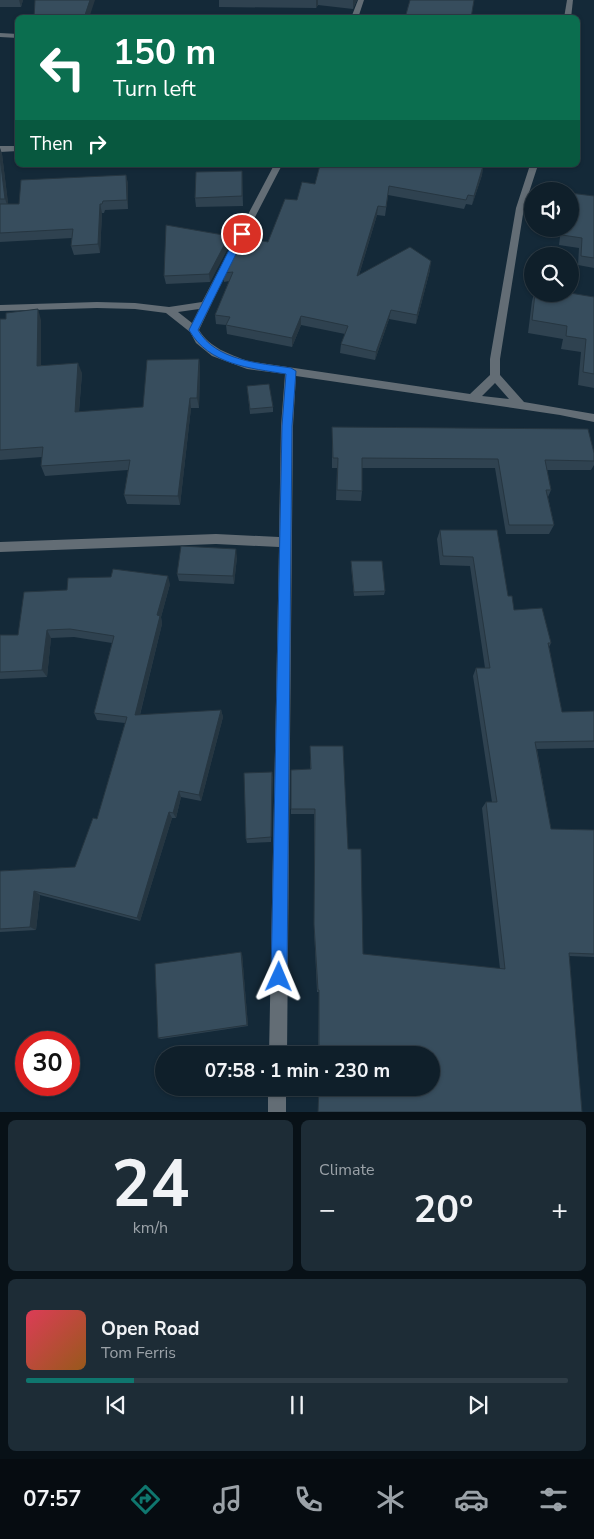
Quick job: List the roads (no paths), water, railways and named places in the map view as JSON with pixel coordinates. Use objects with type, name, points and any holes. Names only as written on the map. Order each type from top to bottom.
[{"type":"street","points":[[355,15],[361,0]]},
{"type":"street","points":[[568,15],[570,0]]},
{"type":"street","points":[[0,35],[15,36]]},
{"type":"street","points":[[0,149],[15,148]]},
{"type":"street","points":[[194,330],[205,305],[277,167]]},
{"type":"street","points":[[521,405],[504,389],[496,376],[495,359],[520,208],[533,167]]},
{"type":"street","points":[[0,308],[97,305],[135,306],[169,310],[205,305]]},
{"type":"street","points":[[169,310],[194,330],[200,340],[216,353],[247,364],[560,410],[594,418]]},
{"type":"street","points":[[278,1046],[287,426],[291,371]]},
{"type":"street","points":[[473,398],[496,376]]},
{"type":"street","points":[[0,546],[216,539],[285,542]]},
{"type":"street","points":[[277,1096],[277,1112]]}]
